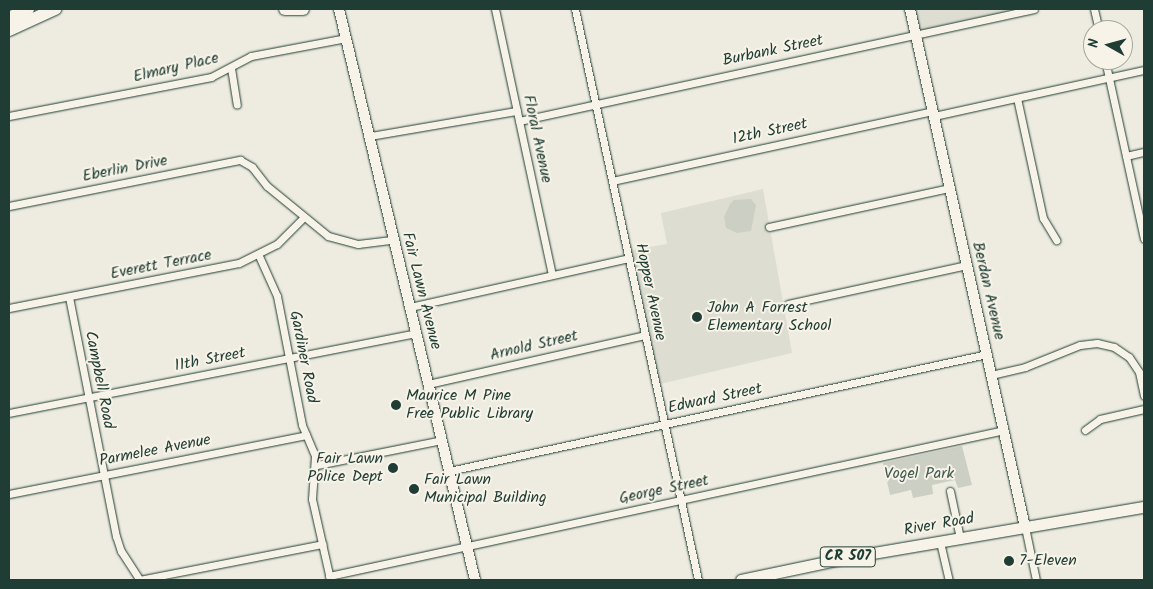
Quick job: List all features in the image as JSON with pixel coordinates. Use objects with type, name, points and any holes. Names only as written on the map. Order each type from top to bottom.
[{"type":"highway","points":[[9,18],[28,9]]},
{"type":"highway","points":[[9,30],[55,9]]},
{"type":"highway","points":[[285,9],[303,9]]},
{"type":"main road","name":"Fair Lawn Avenue","points":[[339,9],[370,136],[392,240],[410,306],[475,580]]},
{"type":"main road","name":"Berdan Avenue","points":[[910,9],[1025,526]]},
{"type":"main road","name":"River Road","points":[[741,580],[1025,526],[1144,507]]},
{"type":"street","name":"Floral Avenue","points":[[495,9],[552,275]]},
{"type":"street","name":"Hopper Avenue","points":[[575,9],[698,580]]},
{"type":"street","name":"Burbank Street","points":[[519,121],[1034,9]]},
{"type":"street","name":"Elmary Place","points":[[9,116],[211,77],[251,56],[346,38]]},
{"type":"street","points":[[231,68],[237,104]]},
{"type":"street","points":[[1107,70],[1144,240]]},
{"type":"street","name":"12th Street","points":[[612,181],[1144,70]]},
{"type":"street","points":[[1017,98],[1043,218],[1056,240]]},
{"type":"street","points":[[370,136],[517,111]]},
{"type":"street","points":[[1126,156],[1144,152]]},
{"type":"street","name":"Eberlin Drive","points":[[9,206],[246,161],[261,181],[304,217]]},
{"type":"street","points":[[769,227],[950,188]]},
{"type":"street","points":[[304,217],[328,236],[347,242],[368,244],[392,240]]},
{"type":"street","name":"Everett Terrace","points":[[9,308],[229,265],[259,256],[277,244],[304,217]]},
{"type":"street","name":"Gardiner Road","points":[[259,256],[277,296],[306,435],[317,465]]},
{"type":"street","points":[[410,306],[628,258]]},
{"type":"street","points":[[788,304],[967,264]]},
{"type":"street","name":"Campbell Road","points":[[69,296],[118,544],[140,580]]},
{"type":"street","name":"11th Street","points":[[9,413],[416,333]]},
{"type":"street","name":"Arnold Street","points":[[428,384],[645,335]]},
{"type":"street","points":[[992,375],[1025,367],[1080,345],[1096,343],[1114,347],[1129,357],[1139,372],[1144,394]]},
{"type":"street","name":"Edward Street","points":[[449,471],[987,354]]},
{"type":"street","points":[[1085,430],[1100,419],[1144,409]]},
{"type":"street","name":"George Street","points":[[330,578],[1004,430]]},
{"type":"street","name":"Parmelee Avenue","points":[[9,494],[306,435]]},
{"type":"street","points":[[330,578],[312,499],[317,465],[442,440]]},
{"type":"street","points":[[950,491],[960,538]]},
{"type":"street","name":"Berdan Avenue","points":[[1025,526],[1036,580]]},
{"type":"street","points":[[940,542],[949,580]]},
{"type":"street","points":[[140,580],[322,544]]},
{"type":"shaded area","points":[[910,9],[1034,9],[917,34]]},
{"type":"shaded area","points":[[763,189],[792,353],[656,385],[627,251],[667,244],[661,213]]},
{"type":"green space","points":[[751,199],[756,205],[751,231],[737,233],[726,228],[724,217],[730,204],[734,200]]},
{"type":"green space","name":"Vogel Park","points":[[962,446],[972,485],[958,488],[955,480],[932,485],[933,494],[913,498],[911,490],[890,495],[883,463]]},
{"type":"place","name":"John A Forrest Elementary School","points":[[697,317]]},
{"type":"place","name":"Maurice M Pine Free Public Library","points":[[396,405]]},
{"type":"place","name":"Fair Lawn Police Dept","points":[[393,468]]},
{"type":"place","name":"Fair Lawn Municipal Building","points":[[414,489]]},
{"type":"place","name":"7-Eleven","points":[[1009,561]]}]
